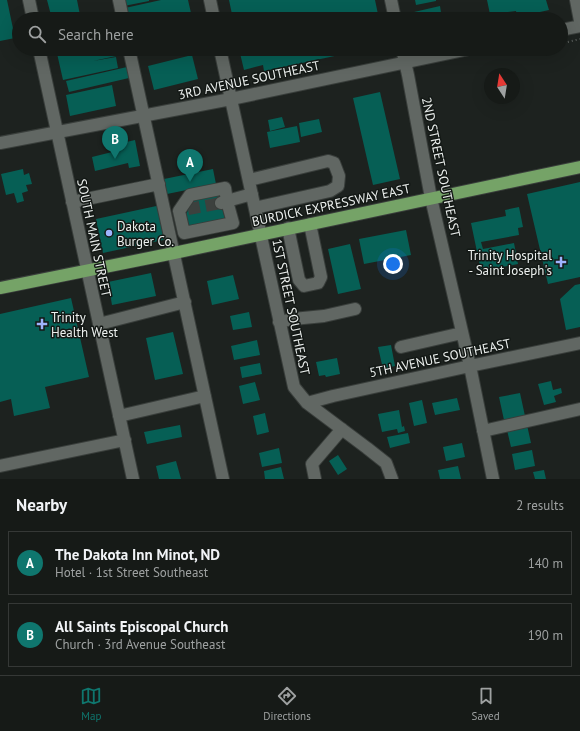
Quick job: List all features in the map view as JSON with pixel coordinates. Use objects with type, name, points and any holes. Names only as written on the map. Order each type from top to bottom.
[{"type":"main road","name":"BURDICK EXPRESSWAY EAST","points":[[0,288],[174,253],[580,167]]},
{"type":"street","points":[[29,0],[32,12]]},
{"type":"street","points":[[119,0],[122,12]]},
{"type":"street","points":[[210,0],[213,12]]},
{"type":"street","points":[[391,0],[394,12]]},
{"type":"street","points":[[576,0],[580,21]]},
{"type":"street","points":[[568,29],[580,26]]},
{"type":"street","name":"SOUTH MAIN STREET","points":[[41,56],[133,479]]},
{"type":"street","points":[[131,56],[223,479]]},
{"type":"street","name":"1ST STREET SOUTHEAST","points":[[221,56],[294,387],[307,403],[386,463],[392,479]]},
{"type":"street","name":"2ND STREET SOUTHEAST","points":[[403,56],[431,198],[470,366],[493,479]]},
{"type":"street","name":"3RD AVENUE SOUTHEAST","points":[[0,143],[230,99],[434,56]]},
{"type":"street","points":[[249,180],[328,161],[334,163],[339,176],[338,186],[330,191],[255,208]]},
{"type":"street","points":[[72,202],[159,184]]},
{"type":"street","points":[[184,233],[233,223],[224,202],[225,188],[190,195],[184,210],[184,233],[187,250]]},
{"type":"street","points":[[224,202],[252,194]]},
{"type":"street","points":[[225,224],[228,241]]},
{"type":"street","points":[[288,228],[299,280],[304,286],[318,283],[320,277],[310,224]]},
{"type":"street","points":[[99,324],[185,302]]},
{"type":"street","points":[[280,322],[324,316],[355,309]]},
{"type":"street","points":[[401,348],[462,333]]},
{"type":"street","name":"5TH AVENUE SOUTHEAST","points":[[307,403],[333,396],[580,343]]},
{"type":"street","points":[[119,416],[205,396]]},
{"type":"street","points":[[483,431],[580,409]]},
{"type":"street","points":[[315,479],[312,464],[342,429]]},
{"type":"street","points":[[0,466],[125,440]]},
{"type":"path","points":[[568,42],[580,39]]},
{"type":"building","points":[[0,0],[7,0],[12,24],[12,39],[0,41]]},
{"type":"building","points":[[47,0],[77,0],[79,12],[50,12]]},
{"type":"building","points":[[123,0],[149,0],[149,1],[124,6]]},
{"type":"building","points":[[161,0],[188,0],[191,12],[126,12],[125,8]]},
{"type":"building","points":[[229,0],[375,0],[378,12],[232,12]]},
{"type":"building","points":[[415,0],[436,0],[436,1],[416,5]]},
{"type":"building","points":[[487,0],[546,0],[549,10],[540,12],[490,12]]},
{"type":"building","points":[[440,6],[441,12],[414,12]]},
{"type":"building","points":[[58,56],[116,56],[93,61],[116,57],[118,68],[63,80]]},
{"type":"building","points":[[192,56],[198,79],[154,90],[148,66]]},
{"type":"building","points":[[241,56],[335,56],[264,71],[263,65],[244,70]]},
{"type":"building","points":[[127,67],[129,78],[69,92],[66,81]]},
{"type":"building","points":[[112,85],[116,106],[70,116],[66,95]]},
{"type":"building","points":[[380,92],[400,179],[373,185],[353,98]]},
{"type":"building","points":[[282,117],[285,127],[270,131],[268,120]]},
{"type":"building","points":[[319,119],[322,132],[301,137],[299,123]]},
{"type":"building","points":[[297,126],[300,142],[270,148],[267,132]]},
{"type":"building","points":[[135,140],[140,166],[129,168],[128,163],[95,171],[92,157],[124,149],[122,143]]},
{"type":"building","points":[[23,169],[24,175],[29,173],[32,184],[26,185],[28,191],[22,193],[24,201],[17,203],[14,193],[6,195],[1,174]]},
{"type":"building","points":[[213,169],[216,184],[167,194],[164,179]]},
{"type":"building","name":"Trinity Hospital - Saint Joseph's","points":[[580,182],[580,277],[548,284],[527,194]]},
{"type":"building","points":[[218,191],[225,219],[188,228],[185,216],[195,197]]},
{"type":"building","points":[[161,205],[168,239],[103,253],[96,219]]},
{"type":"building","points":[[519,207],[523,227],[518,228],[519,235],[481,242],[483,249],[514,243],[518,264],[481,271],[471,223],[506,216],[505,210]]},
{"type":"building","points":[[406,230],[411,255],[364,264],[359,239]]},
{"type":"building","points":[[350,244],[361,289],[338,294],[328,249]]},
{"type":"building","points":[[151,273],[156,296],[112,305],[108,282]]},
{"type":"building","points":[[233,275],[239,299],[212,305],[207,281]]},
{"type":"building","points":[[580,284],[580,327],[566,330],[560,299],[575,285]]},
{"type":"building","points":[[71,298],[89,377],[45,387],[50,408],[14,416],[11,399],[0,402],[0,314]]},
{"type":"building","points":[[249,312],[252,327],[233,330],[230,316]]},
{"type":"building","points":[[173,332],[183,374],[155,380],[146,338]]},
{"type":"building","points":[[257,340],[260,355],[234,360],[231,346]]},
{"type":"building","points":[[391,345],[395,366],[383,369],[378,347]]},
{"type":"building","points":[[337,358],[340,374],[326,377],[325,375],[319,376],[316,362]]},
{"type":"building","points":[[260,363],[262,374],[242,378],[240,367]]},
{"type":"building","points":[[551,381],[553,390],[561,388],[562,393],[554,396],[556,402],[544,405],[538,384]]},
{"type":"building","points":[[255,382],[260,400],[243,404],[239,386]]},
{"type":"building","points":[[520,393],[525,416],[504,420],[499,397]]},
{"type":"building","points":[[457,398],[460,410],[435,415],[432,403]]},
{"type":"building","points":[[422,400],[427,423],[414,426],[409,403]]},
{"type":"building","points":[[399,410],[402,427],[404,426],[405,431],[398,433],[397,429],[382,432],[378,414]]},
{"type":"building","points":[[265,413],[269,432],[257,435],[253,416]]},
{"type":"building","points":[[180,425],[182,437],[147,444],[144,432]]},
{"type":"building","points":[[527,425],[531,443],[511,447],[507,430]]},
{"type":"building","points":[[408,433],[410,443],[390,448],[387,437]]},
{"type":"building","points":[[462,443],[465,457],[446,461],[443,447]]},
{"type":"building","points":[[279,448],[282,463],[262,467],[259,453]]},
{"type":"building","points":[[532,450],[535,466],[515,470],[512,454]]},
{"type":"building","points":[[338,455],[347,469],[338,475],[329,461]]},
{"type":"building","points":[[176,461],[181,479],[159,479],[156,466]]},
{"type":"building","points":[[458,466],[461,479],[440,479],[438,470]]},
{"type":"building","points":[[281,467],[284,479],[265,479],[264,471]]},
{"type":"building","points":[[544,470],[546,479],[535,479],[533,472]]},
{"type":"tunnel","points":[[188,209],[221,203]]},
{"type":"place","name":"All Saints Episcopal Church","points":[[115,159]]},
{"type":"place","name":"The Dakota Inn Minot, ND","points":[[190,182]]},
{"type":"place","name":"Dakota Burger Co.","points":[[109,233]]},
{"type":"place","name":"Trinity Hospital - Saint Joseph's","points":[[561,262]]},
{"type":"place","name":"Trinity Health West","points":[[42,324]]}]
